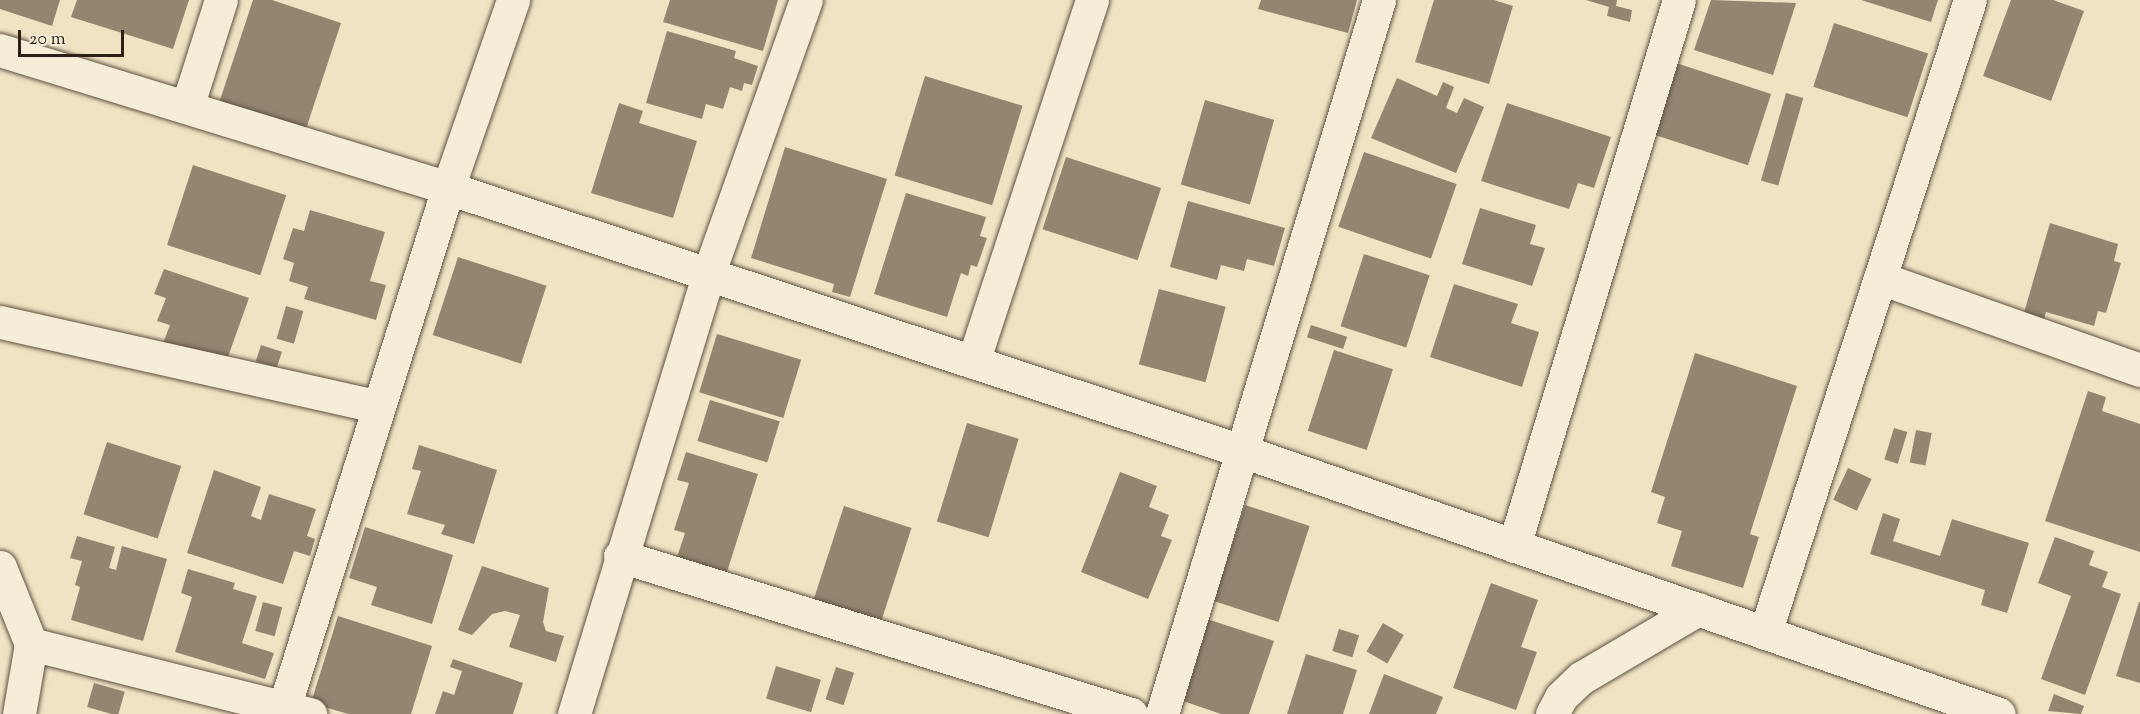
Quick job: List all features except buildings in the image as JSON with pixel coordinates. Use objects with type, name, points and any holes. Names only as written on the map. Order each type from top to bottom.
[{"type":"street","points":[[187,107],[221,0]]},
{"type":"street","points":[[31,644],[292,712],[379,407],[448,188],[513,0]]},
{"type":"street","points":[[574,714],[620,556],[708,275],[806,0]]},
{"type":"street","points":[[974,362],[1092,0]]},
{"type":"street","points":[[1162,714],[1379,0]]},
{"type":"street","points":[[1514,546],[1679,0]]},
{"type":"street","points":[[1765,633],[1970,0]]},
{"type":"street","points":[[0,50],[448,188],[1242,451],[1999,714]]},
{"type":"street","points":[[1880,278],[2140,370]]},
{"type":"street","points":[[0,322],[379,407]]},
{"type":"street","points":[[620,556],[1131,714]]},
{"type":"street","points":[[0,567],[31,644],[19,714]]},
{"type":"street","points":[[1552,714],[1561,697],[1581,678],[1698,609]]}]
